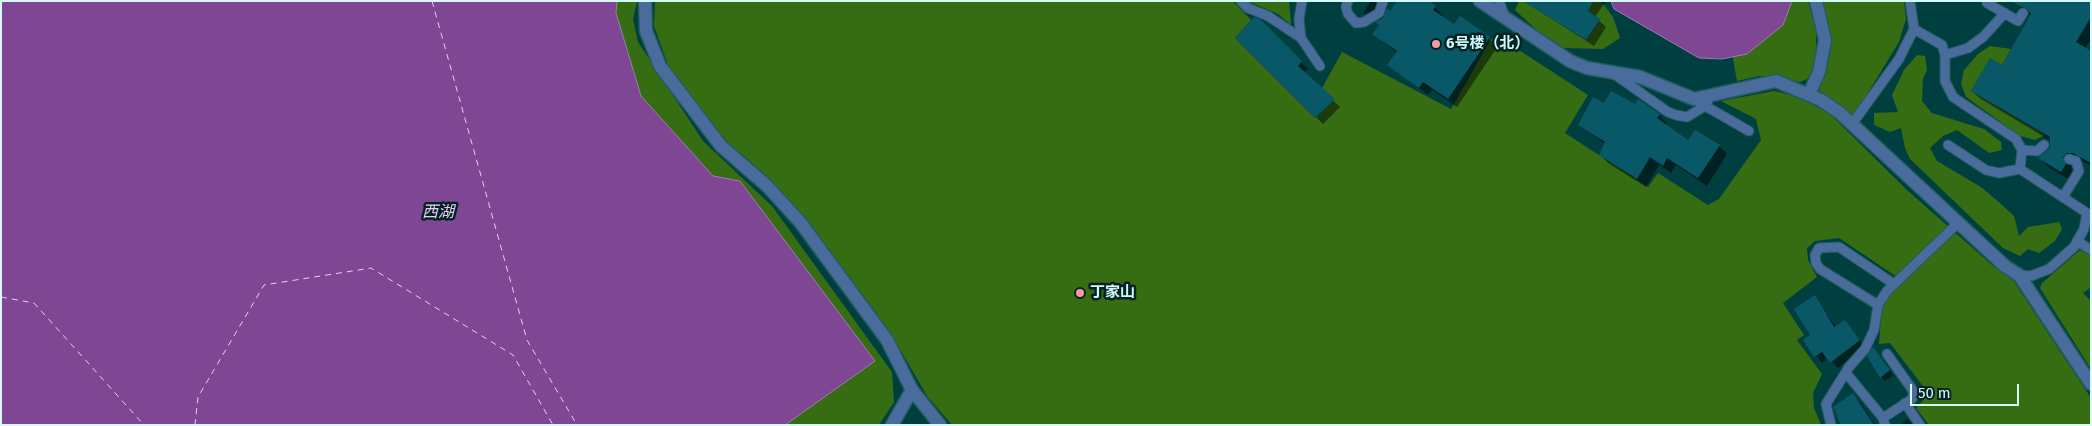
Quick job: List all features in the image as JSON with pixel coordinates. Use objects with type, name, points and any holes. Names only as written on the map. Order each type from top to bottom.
[{"type":"street","points":[[645,1],[646,31],[660,66],[721,146],[767,186],[800,222],[887,340],[912,390],[940,425]]},
{"type":"street","points":[[1480,1],[1570,60],[1587,68],[1640,77],[1703,101],[1757,83],[1776,81],[1821,100],[1852,124],[2006,267],[2019,275],[2091,384]]},
{"type":"street","points":[[1809,94],[1819,72],[1825,40],[1816,1]]},
{"type":"street","points":[[892,425],[912,390]]},
{"type":"lane","points":[[1241,1],[1248,8],[1268,16],[1301,38],[1320,66]]},
{"type":"lane","points":[[1301,38],[1299,19],[1302,1]]},
{"type":"lane","points":[[1348,1],[1346,7],[1348,14],[1356,23],[1364,22],[1379,13],[1383,1]]},
{"type":"lane","points":[[1499,1],[1505,17]]},
{"type":"lane","points":[[1852,124],[1899,59],[1914,29],[1910,1]]},
{"type":"lane","points":[[1988,1],[1987,3],[2018,21],[2023,13]]},
{"type":"lane","points":[[1945,54],[1968,48],[1983,37],[2004,13]]},
{"type":"lane","points":[[1914,29],[1942,45],[1945,54],[1945,81],[1953,97],[2016,139],[2022,150],[2020,168]]},
{"type":"lane","points":[[1612,72],[1668,112],[1687,117],[1703,101],[1749,131]]},
{"type":"lane","points":[[1948,145],[1986,170],[1998,173],[2020,168],[2089,213],[2084,229],[2074,247],[2050,269],[2032,276],[2019,275]]},
{"type":"lane","points":[[2022,150],[2037,151],[2044,145]]},
{"type":"lane","points":[[2063,197],[2079,171],[2076,161],[2069,159]]},
{"type":"lane","points":[[1831,425],[1826,404],[1846,373],[1865,349],[1874,330],[1878,305],[1894,284],[1958,223]]},
{"type":"lane","points":[[2077,241],[2091,250]]},
{"type":"lane","points":[[1878,305],[1820,269],[1816,263],[1815,255],[1819,248],[1839,247],[1894,284]]},
{"type":"lane","points":[[1846,373],[1884,421],[1912,399],[1914,392],[1887,354]]},
{"type":"lane","points":[[1905,403],[1920,425]]},
{"type":"green space","points":[[616,1],[637,1],[633,19],[638,42],[703,141],[772,206],[892,372],[894,402],[879,425],[769,425],[709,182],[635,93],[616,13]]},
{"type":"green space","points":[[655,1],[1233,1],[1251,20],[1235,38],[1315,118],[1334,99],[1322,88],[1342,52],[1451,109],[1491,39],[1522,52],[1588,95],[1565,133],[1648,187],[1658,173],[1708,205],[1719,199],[1761,140],[1756,119],[1721,101],[1774,91],[1796,96],[1829,113],[1907,190],[1992,265],[2013,280],[2091,398],[2091,425],[1929,425],[1916,408],[1929,394],[1890,343],[1879,344],[1882,303],[1903,281],[1839,238],[1815,241],[1807,248],[1808,260],[1817,277],[1783,303],[1804,335],[1797,340],[1822,374],[1813,393],[1814,408],[1821,425],[952,425],[927,396],[901,351],[814,233],[752,163],[723,139],[668,65],[654,26]]},
{"type":"green space","points":[[1247,1],[1289,1],[1291,25],[1278,14]]},
{"type":"green space","points":[[1519,1],[1523,1],[1586,40],[1600,19],[1588,11],[1594,1],[1601,1],[1613,17],[1620,38],[1603,49],[1564,48],[1542,35],[1515,10]]},
{"type":"green space","points":[[1791,1],[1808,1],[1816,30],[1816,50],[1811,77],[1800,82],[1759,76],[1737,81],[1732,53],[1757,44],[1777,30]]},
{"type":"green space","points":[[1822,1],[1904,1],[1906,19],[1899,42],[1853,117],[1819,91],[1829,49],[1830,33]]},
{"type":"green space","points":[[1990,46],[2011,49],[2002,65],[1990,58],[1971,91],[2045,135],[2035,140],[2020,136],[1966,97],[1961,84],[1964,70],[1978,54]]},
{"type":"green space","points":[[1917,55],[1925,56],[1927,70],[1923,79],[1922,101],[1932,113],[1984,129],[2001,142],[2002,150],[1989,153],[1957,130],[1943,136],[1930,148],[1937,161],[1981,187],[2001,204],[2014,216],[2019,236],[2028,227],[2059,222],[2062,229],[2055,241],[2039,253],[2028,249],[2020,256],[2003,248],[1910,159],[1905,148],[1901,128],[1890,132],[1874,125],[1874,113],[1898,112],[1892,95],[1904,70]]},
{"type":"green space","points":[[2080,250],[2091,255],[2091,287],[2083,293],[2091,301],[2091,369],[2040,288],[2042,283]]},
{"type":"water","name":"西湖","points":[[1,1],[617,1],[616,13],[641,96],[713,176],[740,181],[875,361],[785,425],[1,425]]},
{"type":"water","points":[[1611,1],[1792,1],[1783,25],[1747,54],[1722,59],[1699,58],[1614,9]]},
{"type":"building","name":"6号楼（北）","points":[[1397,1],[1429,1],[1436,6],[1433,10],[1454,24],[1460,16],[1490,37],[1448,99],[1423,82],[1419,88],[1387,65],[1397,51],[1372,34],[1379,25],[1375,22],[1383,18],[1387,8],[1390,11]]},
{"type":"building","points":[[1523,1],[1594,1],[1588,11],[1600,19],[1586,40]]},
{"type":"building","points":[[2011,1],[2091,1],[2091,17],[2076,42],[2091,51],[2091,163],[2073,153],[2067,153],[2063,157],[2066,164],[2061,172],[2038,158],[2050,148],[2050,137],[1971,91],[1990,58],[2002,65],[2031,14],[2026,8]]},
{"type":"building","points":[[1254,17],[1261,20],[1302,61],[1298,66],[1335,99],[1315,118],[1235,38]]},
{"type":"building","points":[[1611,91],[1635,104],[1638,99],[1660,114],[1657,118],[1688,140],[1695,130],[1720,145],[1698,178],[1667,158],[1663,166],[1650,157],[1637,179],[1599,155],[1605,142],[1578,125],[1593,97],[1604,103]]},
{"type":"building","points":[[1815,295],[1834,327],[1845,320],[1860,340],[1830,363],[1822,352],[1814,357],[1803,340],[1810,335],[1794,309]]},
{"type":"building","points":[[1873,347],[1890,370],[1880,378],[1867,356]]},
{"type":"building","points":[[1853,393],[1874,425],[1841,425],[1833,407]]},
{"type":"ferry route","points":[[432,1],[527,340],[577,425]]},
{"type":"ferry route","points":[[195,425],[198,397],[264,285],[371,268],[513,355],[553,425]]},
{"type":"ferry route","points":[[1,297],[34,303],[144,425]]},
{"type":"place","name":"6号楼（北）","points":[[1436,44]]},
{"type":"place","name":"丁家山","points":[[1080,293]]}]
